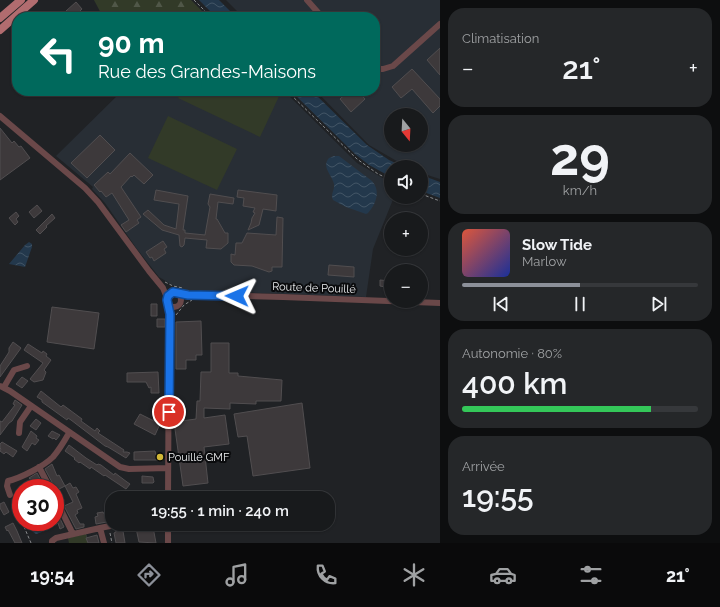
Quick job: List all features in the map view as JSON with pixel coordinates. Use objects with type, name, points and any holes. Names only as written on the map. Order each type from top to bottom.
[{"type":"main road","points":[[0,18],[20,0]]},
{"type":"main road","points":[[20,12],[34,0]]},
{"type":"main road","points":[[0,30],[12,19]]},
{"type":"street","points":[[307,0],[318,12]]},
{"type":"street","points":[[380,70],[393,66],[440,24]]},
{"type":"street","name":"Route de Pouillé","points":[[0,116],[84,188],[98,202],[149,271],[176,293],[188,292],[440,303]]},
{"type":"street","name":"Route de Pouillé","points":[[164,284],[173,316],[168,491]]},
{"type":"street","points":[[175,307],[180,305],[188,292]]},
{"type":"street","points":[[175,307],[168,301],[169,294],[176,293],[182,300]]},
{"type":"street","points":[[173,316],[175,307]]},
{"type":"street","points":[[27,366],[14,370],[2,386],[120,467],[129,469],[168,468]]},
{"type":"street","points":[[19,433],[20,422],[31,406]]},
{"type":"street","points":[[0,482],[14,479],[39,467],[53,457],[69,433]]},
{"type":"street","points":[[39,467],[45,479]]},
{"type":"street","points":[[8,481],[7,486],[10,495]]},
{"type":"street","points":[[64,516],[73,534]]},
{"type":"street","points":[[44,543],[52,542],[56,538],[105,527]]},
{"type":"street","points":[[100,528],[104,543]]},
{"type":"street","points":[[168,531],[168,543]]},
{"type":"path","points":[[194,0],[206,12]]},
{"type":"path","points":[[292,96],[357,159],[384,177]]},
{"type":"path","points":[[428,197],[440,201]]},
{"type":"path","points":[[164,284],[188,292]]},
{"type":"path","points":[[173,316],[184,305],[192,300],[197,300]]},
{"type":"path","points":[[10,495],[12,499]]},
{"type":"path","points":[[26,531],[31,543]]},
{"type":"path","points":[[109,531],[112,543]]},
{"type":"shaded area","points":[[226,0],[440,0],[440,179],[428,175],[428,160],[395,160],[369,145],[321,96],[380,96],[380,12],[238,12]]},
{"type":"shaded area","points":[[117,96],[289,96],[357,163],[384,179],[384,204],[391,204],[388,212],[384,212],[384,222],[373,249],[366,297],[185,290],[176,287],[159,277],[137,249],[105,203],[92,189],[93,187],[56,156]]},
{"type":"green space","points":[[94,0],[191,0],[203,12],[100,12]]},
{"type":"green space","points":[[179,96],[279,96],[260,137],[178,98]]},
{"type":"green space","points":[[168,116],[237,149],[217,190],[148,158]]},
{"type":"green space","points":[[86,534],[88,543],[69,543],[68,538]]},
{"type":"water","points":[[199,0],[219,0],[231,12],[211,12]]},
{"type":"water","points":[[296,96],[317,96],[367,145],[389,160],[384,160],[384,173],[369,165],[355,154]]},
{"type":"water","points":[[339,156],[372,181],[375,185],[377,193],[375,202],[368,213],[366,214],[346,207],[333,200],[332,196],[334,184],[326,165],[329,158]]},
{"type":"water","points":[[428,178],[440,182],[440,198],[428,194]]},
{"type":"water","points":[[29,242],[32,244],[32,247],[25,267],[9,264],[25,245]]},
{"type":"water","points":[[33,531],[42,531],[36,534]]},
{"type":"building","points":[[76,2],[82,9],[79,12],[66,11]]},
{"type":"building","points":[[440,48],[440,75],[427,60]]},
{"type":"building","points":[[412,69],[440,99],[440,106],[433,113],[412,89],[401,98],[392,87]]},
{"type":"building","points":[[343,96],[362,96],[365,99],[351,112],[340,99]]},
{"type":"building","points":[[0,128],[12,143],[14,141],[19,147],[21,146],[30,158],[0,180]]},
{"type":"building","points":[[100,135],[115,150],[87,178],[71,163]]},
{"type":"building","points":[[130,153],[153,175],[144,184],[134,175],[132,177],[131,176],[121,187],[141,217],[137,220],[139,223],[126,232],[121,225],[129,220],[112,193],[106,197],[94,185],[108,172],[110,174]]},
{"type":"building","points":[[156,190],[188,196],[183,230],[185,230],[185,233],[205,235],[210,207],[208,204],[210,194],[234,198],[233,204],[218,202],[216,219],[225,233],[228,233],[228,243],[221,249],[206,248],[207,240],[185,238],[184,245],[182,247],[180,246],[179,235],[162,230],[143,214],[148,210],[164,225],[176,229],[179,204],[154,200]]},
{"type":"building","points":[[238,190],[277,195],[276,211],[263,209],[259,225],[248,230],[255,213],[253,212],[255,208],[243,206],[244,198],[237,197]]},
{"type":"building","points":[[37,205],[42,211],[34,218],[29,212]]},
{"type":"building","points":[[16,212],[19,216],[16,219],[18,222],[15,225],[9,218]]},
{"type":"building","points":[[52,214],[55,218],[40,234],[36,230]]},
{"type":"building","points":[[277,217],[283,218],[282,267],[272,267],[272,271],[269,272],[252,266],[234,265],[231,262],[231,254],[235,255],[236,243],[242,243],[247,233],[276,235]]},
{"type":"building","points":[[163,241],[167,247],[164,249],[166,253],[154,261],[146,252]]},
{"type":"building","points":[[329,265],[354,267],[354,277],[328,275]]},
{"type":"building","points":[[380,280],[384,280],[384,287],[380,286]]},
{"type":"building","points":[[151,304],[157,304],[157,316],[151,316]]},
{"type":"building","points":[[52,307],[99,313],[94,349],[47,342]]},
{"type":"building","points":[[157,319],[165,319],[165,327],[157,327]]},
{"type":"building","points":[[201,321],[202,355],[196,355],[196,360],[186,360],[186,369],[176,369],[176,322]]},
{"type":"building","points":[[13,342],[21,348],[0,377],[0,366],[9,352],[9,348]]},
{"type":"building","points":[[211,343],[229,343],[229,373],[238,373],[238,376],[282,380],[281,401],[256,401],[256,404],[230,403],[230,409],[204,408],[204,418],[225,415],[229,444],[204,447],[208,483],[183,486],[174,422],[196,419],[197,401],[200,401],[201,372],[211,372]]},
{"type":"building","points":[[28,344],[42,353],[43,351],[51,360],[44,370],[46,372],[43,380],[34,382],[30,379],[43,363],[24,350]]},
{"type":"building","points":[[158,372],[159,393],[151,393],[151,387],[149,388],[146,382],[127,382],[127,373]]},
{"type":"building","points":[[22,377],[28,381],[22,388],[16,384]]},
{"type":"building","points":[[41,391],[61,407],[63,405],[82,419],[81,421],[95,431],[97,428],[100,431],[98,433],[124,450],[123,452],[130,453],[126,458],[105,446],[68,418],[67,420],[37,397]]},
{"type":"building","points":[[15,400],[22,405],[12,421],[0,435],[0,421],[2,422],[15,405],[13,404]]},
{"type":"building","points":[[302,403],[310,468],[253,476],[247,436],[238,437],[234,414]]},
{"type":"building","points":[[140,414],[160,424],[155,435],[134,424]]},
{"type":"building","points":[[36,419],[41,423],[36,430],[30,426]]},
{"type":"building","points":[[31,431],[39,440],[35,445],[32,443],[27,451],[22,447]]},
{"type":"building","points":[[52,431],[60,435],[56,440],[48,436]]},
{"type":"building","points":[[2,442],[17,451],[13,457],[6,452],[4,454],[0,451],[0,444]]},
{"type":"building","points":[[69,445],[86,458],[97,465],[101,465],[114,475],[115,473],[130,484],[126,489],[91,467],[90,469],[80,462],[79,463],[65,451]]},
{"type":"building","points":[[155,451],[156,455],[161,455],[161,460],[134,460],[134,452]]},
{"type":"building","points":[[52,464],[57,476],[59,475],[61,479],[50,479],[45,469]]},
{"type":"building","points":[[37,473],[40,479],[30,479],[29,478]]},
{"type":"building","points":[[142,476],[153,477],[154,482],[142,483]]},
{"type":"building","points":[[70,483],[73,488],[76,487],[79,492],[76,494],[82,508],[77,510],[78,513],[75,515],[80,524],[84,524],[84,527],[76,529],[64,506],[73,502],[65,486]]},
{"type":"building","points":[[4,502],[9,512],[4,515],[0,508],[0,504]]},
{"type":"building","points":[[97,513],[105,513],[105,522],[96,524],[95,517],[98,516]]},
{"type":"building","points":[[12,524],[12,531],[17,531],[22,543],[15,543],[5,527]]},
{"type":"building","points":[[123,531],[125,543],[116,543],[114,533]]},
{"type":"building","points":[[137,531],[154,531],[156,543],[139,542]]},
{"type":"building","points":[[97,535],[99,543],[88,543],[86,538]]},
{"type":"place","name":"Pouillé GMF","points":[[160,457]]},
{"type":"route","points":[[169,412],[170,314],[167,298],[169,294],[173,292],[202,296],[237,296]]}]
